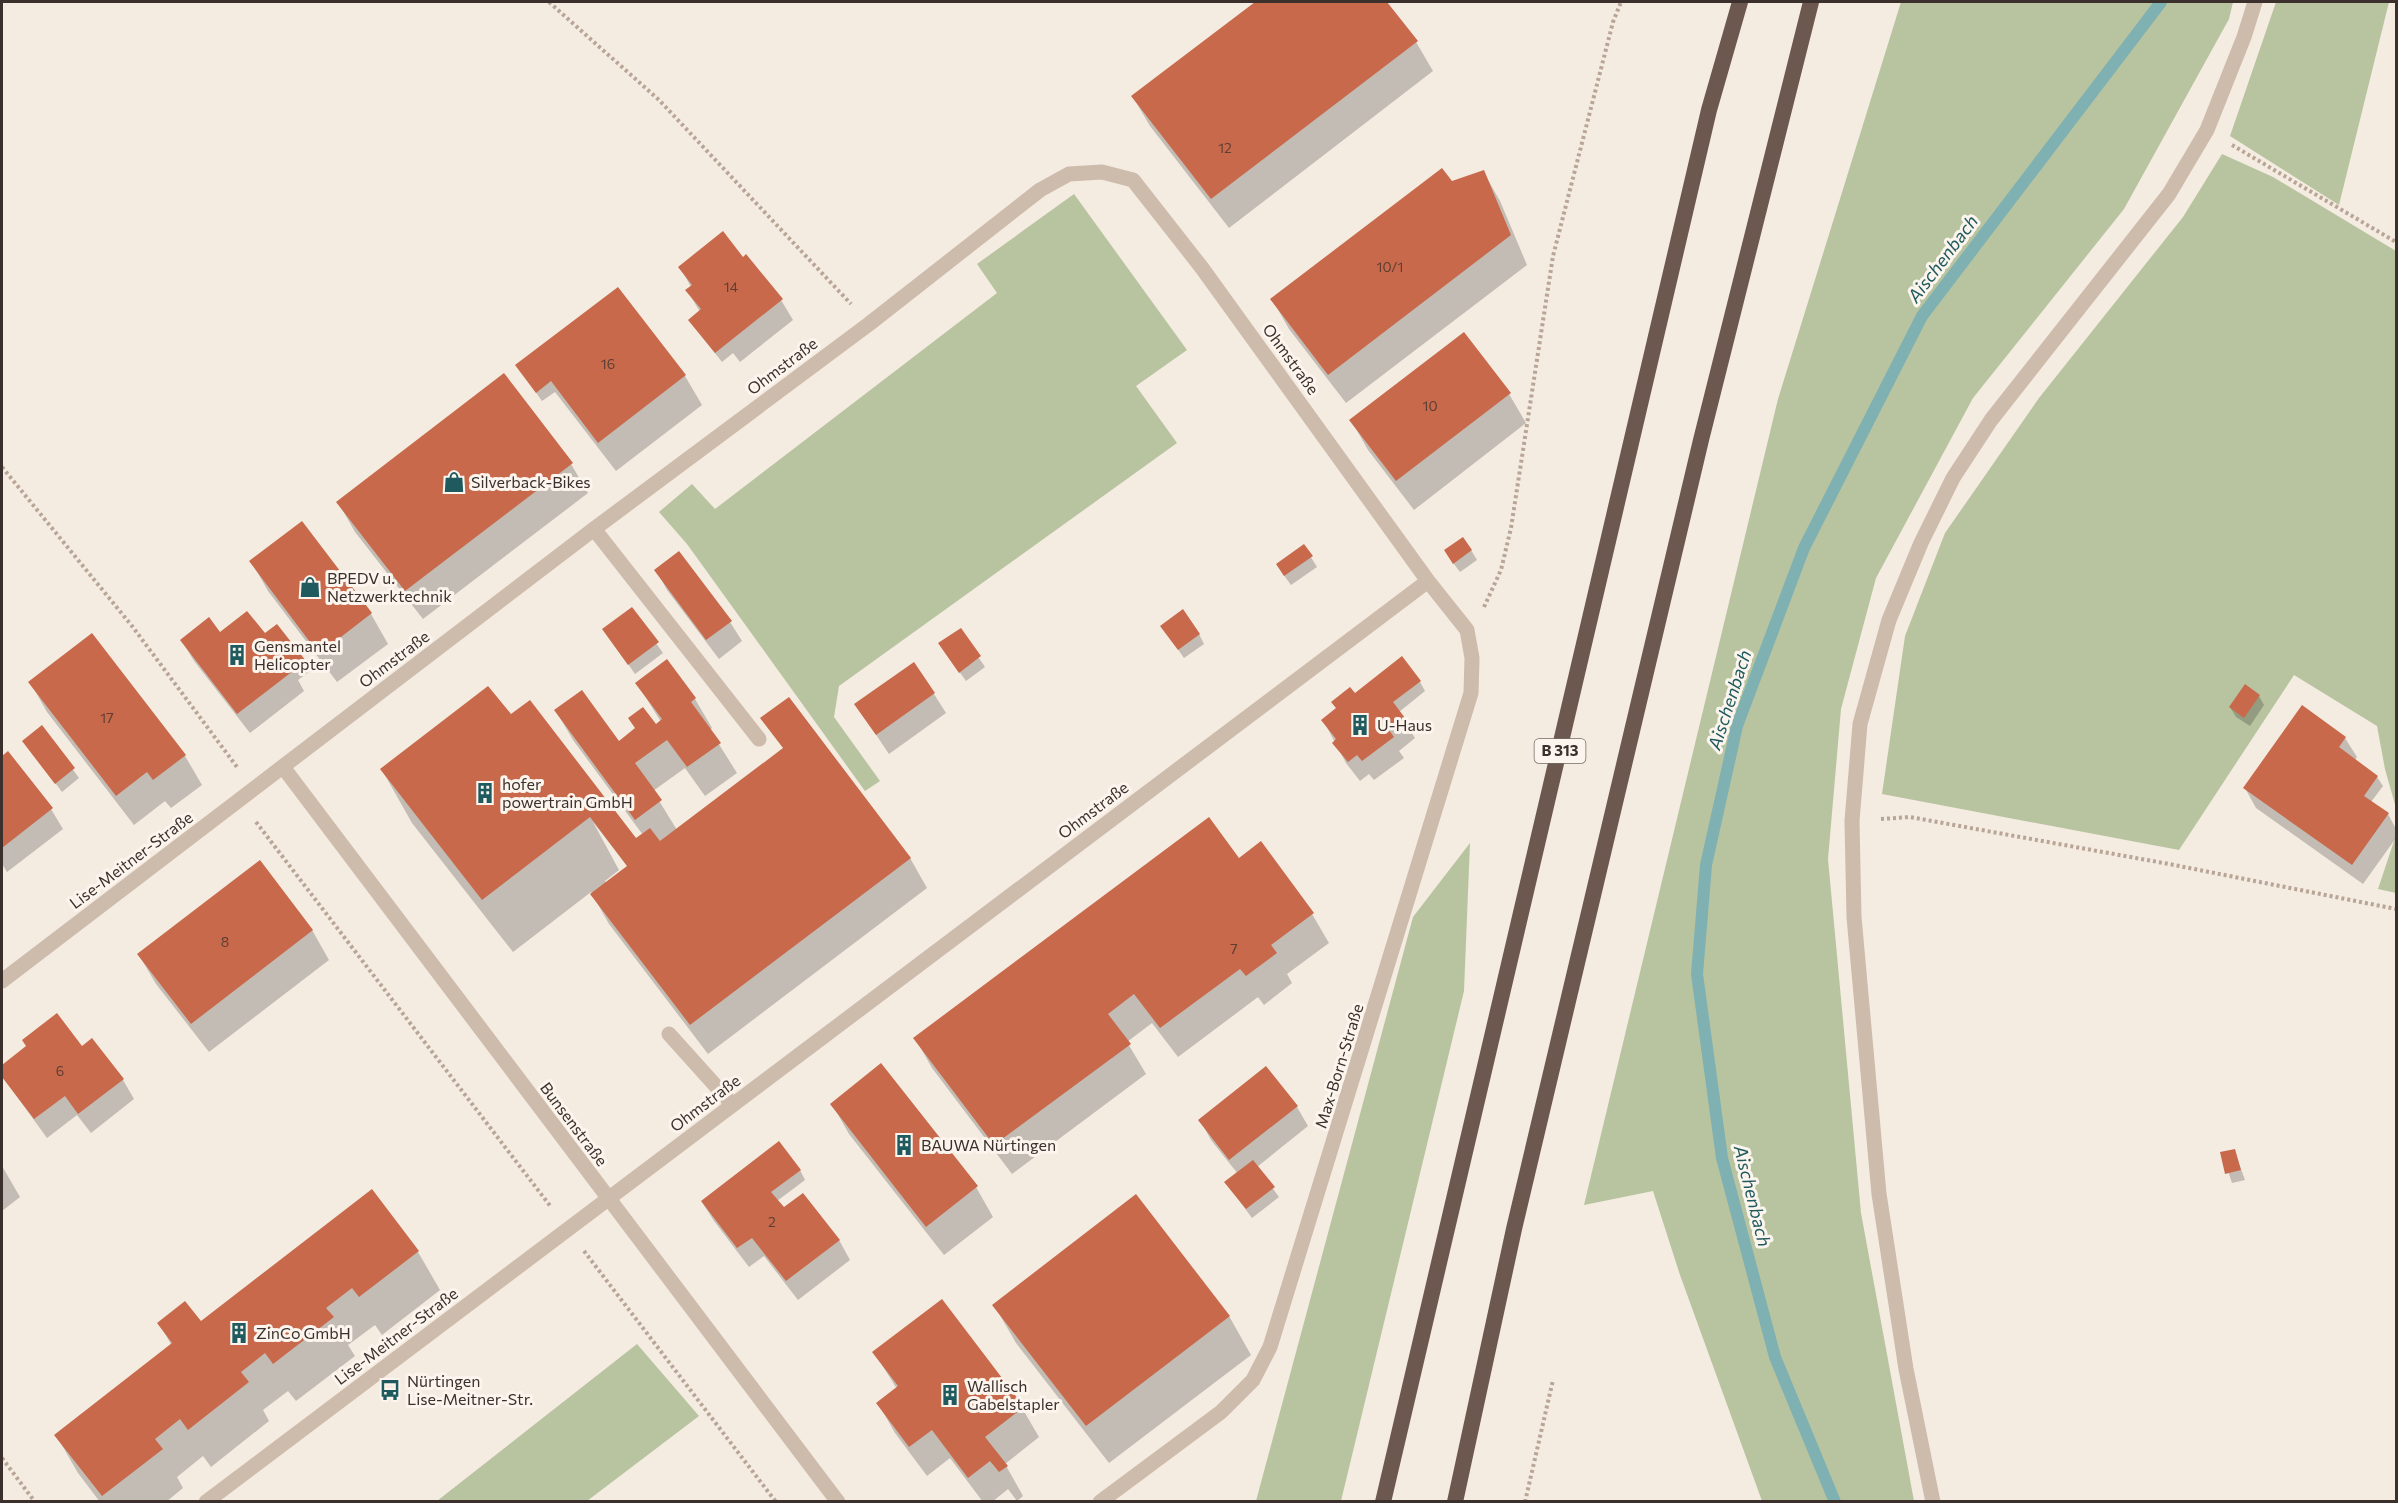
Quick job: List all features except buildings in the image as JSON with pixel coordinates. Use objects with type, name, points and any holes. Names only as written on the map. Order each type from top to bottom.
[{"type":"highway","name":"B 313","points":[[1383,1502],[1710,110],[1740,2]]},
{"type":"highway","points":[[1455,1502],[1514,1230],[1665,591],[1811,2]]},
{"type":"street","points":[[1934,1502],[1906,1369],[1879,1194],[1854,917],[1852,821],[1860,724],[1889,620],[1921,543],[1953,478],[1991,420],[2169,194],[2207,130],[2244,37],[2255,2]]},
{"type":"street","name":"Ohmstraße","points":[[283,767],[594,529],[868,324],[1040,190],[1069,174],[1102,172],[1133,180],[1202,268],[1428,580],[607,1198]]},
{"type":"street","points":[[594,529],[759,739]]},
{"type":"street","name":"Max-Born-Straße","points":[[1100,1502],[1221,1412],[1253,1380],[1270,1347],[1467,713],[1471,693],[1472,658],[1467,630],[1428,580]]},
{"type":"street","name":"Lise-Meitner-Straße","points":[[2,981],[283,767]]},
{"type":"street","name":"Bunsenstraße","points":[[283,767],[838,1502]]},
{"type":"street","points":[[669,1034],[732,1104]]},
{"type":"street","name":"Lise-Meitner-Straße","points":[[206,1502],[607,1198]]},
{"type":"path","points":[[549,2],[659,100],[868,324]]},
{"type":"path","points":[[1467,630],[1488,602],[1501,570],[1523,458],[1554,256],[1613,22],[1622,2]]},
{"type":"path","points":[[2207,130],[2397,242]]},
{"type":"path","points":[[2,467],[132,626],[253,790]]},
{"type":"path","points":[[239,800],[776,1502]]},
{"type":"path","points":[[1852,821],[1910,817],[2169,864],[2397,909]]},
{"type":"path","points":[[1525,1502],[1553,1380]]},
{"type":"path","points":[[2,1458],[35,1502]]},
{"type":"green space","points":[[1901,2],[2233,2],[2229,19],[2124,209],[1973,398],[1876,578],[1841,709],[1828,859],[1861,1213],[1914,1501],[1762,1501],[1680,1275],[1653,1191],[1584,1205],[1778,399]]},
{"type":"green space","points":[[2276,2],[2389,2],[2339,205],[2230,136]]},
{"type":"green space","points":[[2222,154],[2273,177],[2396,251],[2396,808],[2385,769],[2377,726],[2294,675],[2179,850],[1882,794],[1905,636],[1945,533],[2039,398],[2183,217]]},
{"type":"green space","points":[[1074,194],[1187,350],[1136,386],[1177,443],[839,686],[834,717],[880,781],[865,791],[687,544],[659,512],[692,484],[715,509],[997,293],[977,264]]},
{"type":"green space","points":[[2396,835],[2396,893],[2378,889]]},
{"type":"green space","points":[[1470,843],[1464,991],[1341,1501],[1256,1501],[1413,917]]},
{"type":"green space","points":[[637,1344],[699,1416],[587,1501],[437,1501]]},
{"type":"waterway","name":"Aischenbach","points":[[1835,1502],[1775,1357],[1722,1158],[1697,974],[1706,865],[1737,726],[1804,548],[1922,316],[2161,2]]},
{"type":"place","name":"Silverback-Bikes","points":[[454,482]]},
{"type":"place","name":"BPEDV u. Netzwerktechnik","points":[[310,587]]},
{"type":"place","name":"Gensmantel Helicopter","points":[[237,655]]},
{"type":"place","name":"U-Haus","points":[[1360,725]]},
{"type":"place","name":"hofer powertrain GmbH","points":[[485,793]]},
{"type":"place","name":"BAUWA Nürtingen","points":[[904,1145]]},
{"type":"place","name":"ZinCo GmbH","points":[[239,1333]]},
{"type":"place","name":"Nürtingen Lise-Meitner-Str.","points":[[390,1390]]},
{"type":"place","name":"Wallisch Gabelstapler","points":[[950,1395]]}]
